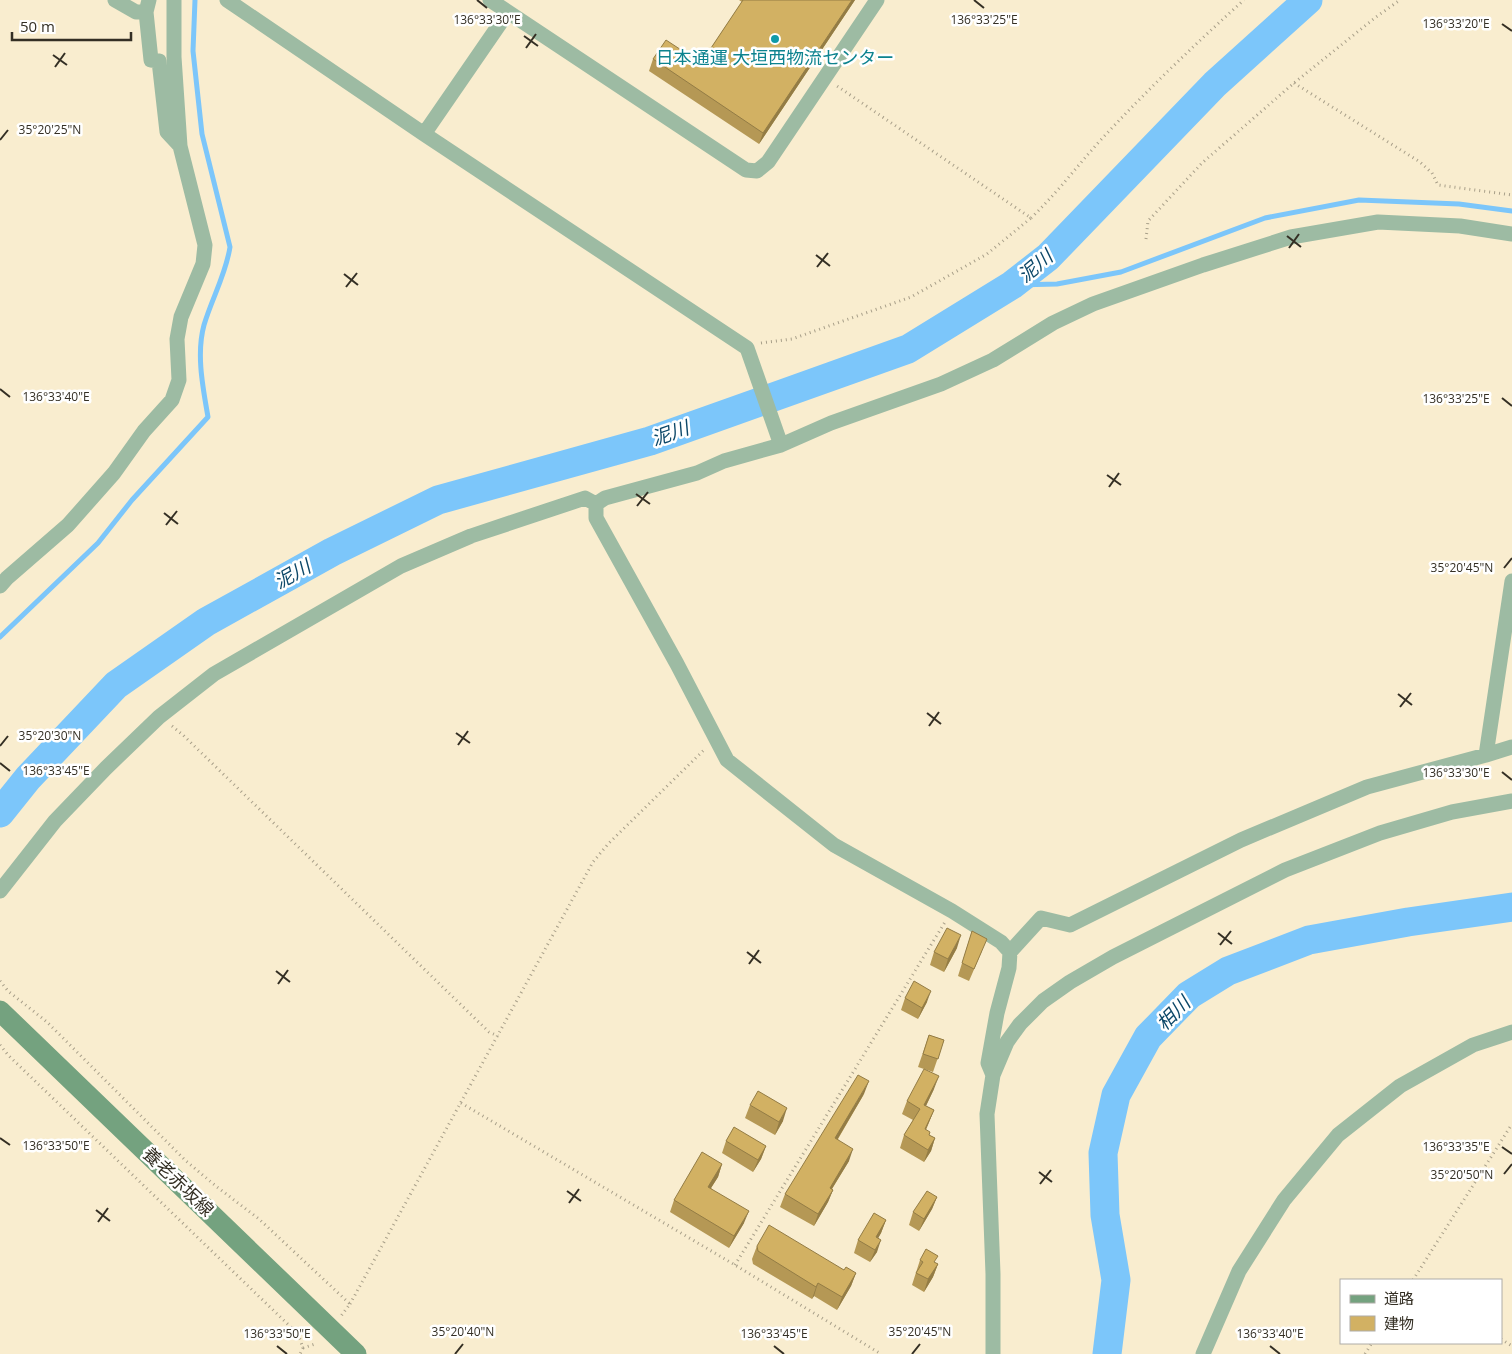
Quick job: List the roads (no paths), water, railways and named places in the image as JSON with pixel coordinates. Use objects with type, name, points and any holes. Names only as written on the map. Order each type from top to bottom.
[{"type":"main road","name":"養老赤坂線","points":[[0,1011],[356,1354]]},
{"type":"street","points":[[115,0],[136,12],[147,6],[151,60],[159,61],[167,132],[180,146]]},
{"type":"street","points":[[0,586],[68,525],[114,473],[144,431],[172,400],[179,380],[177,338],[181,317],[204,264],[206,244],[195,210],[180,146],[174,57],[174,0]]},
{"type":"street","points":[[227,0],[748,352],[779,439]]},
{"type":"street","points":[[490,0],[746,170],[757,171],[768,162],[877,0]]},
{"type":"street","points":[[424,134],[508,12]]},
{"type":"street","points":[[596,504],[605,498],[697,473],[779,439],[831,423],[941,384],[993,360],[1052,323],[1093,304],[1203,265],[1291,237],[1378,222],[1460,226],[1512,234]]},
{"type":"street","points":[[0,891],[55,821],[159,717],[214,674],[401,566],[471,536],[585,498],[596,504]]},
{"type":"street","points":[[596,504],[596,518],[677,664],[727,760],[834,845],[952,911],[1000,942],[1010,952]]},
{"type":"street","points":[[1486,755],[1512,580]]},
{"type":"street","points":[[993,1075],[988,1063],[996,1013],[1008,968],[1010,952],[1041,918],[1070,925],[1240,840],[1367,787],[1512,747]]},
{"type":"street","points":[[993,1354],[993,1274],[987,1114],[993,1075],[1007,1042],[1020,1024],[1043,1001],[1070,982],[1113,957],[1284,870],[1380,833],[1452,812],[1512,801]]},
{"type":"street","points":[[1204,1354],[1238,1271],[1284,1200],[1338,1135],[1400,1086],[1473,1045],[1512,1032]]},
{"type":"waterway","points":[[0,637],[98,543],[132,500],[208,417],[200,359],[202,336],[207,315],[225,267],[230,247],[202,134],[193,51],[195,0]]},
{"type":"waterway","name":"泥川","points":[[0,813],[28,778],[116,685],[206,622],[332,552],[438,500],[650,441],[908,349],[1012,285],[1048,257],[1215,84],[1308,0]]},
{"type":"waterway","points":[[1012,285],[1057,284],[1121,272],[1265,218],[1359,200],[1459,204],[1512,211]]},
{"type":"waterway","name":"相川","points":[[1107,1354],[1116,1280],[1105,1215],[1103,1153],[1116,1095],[1148,1037],[1189,995],[1228,971],[1309,940],[1408,922],[1512,907]]},
{"type":"place","name":"日本通運 大垣西物流センター","points":[[775,39]]}]
